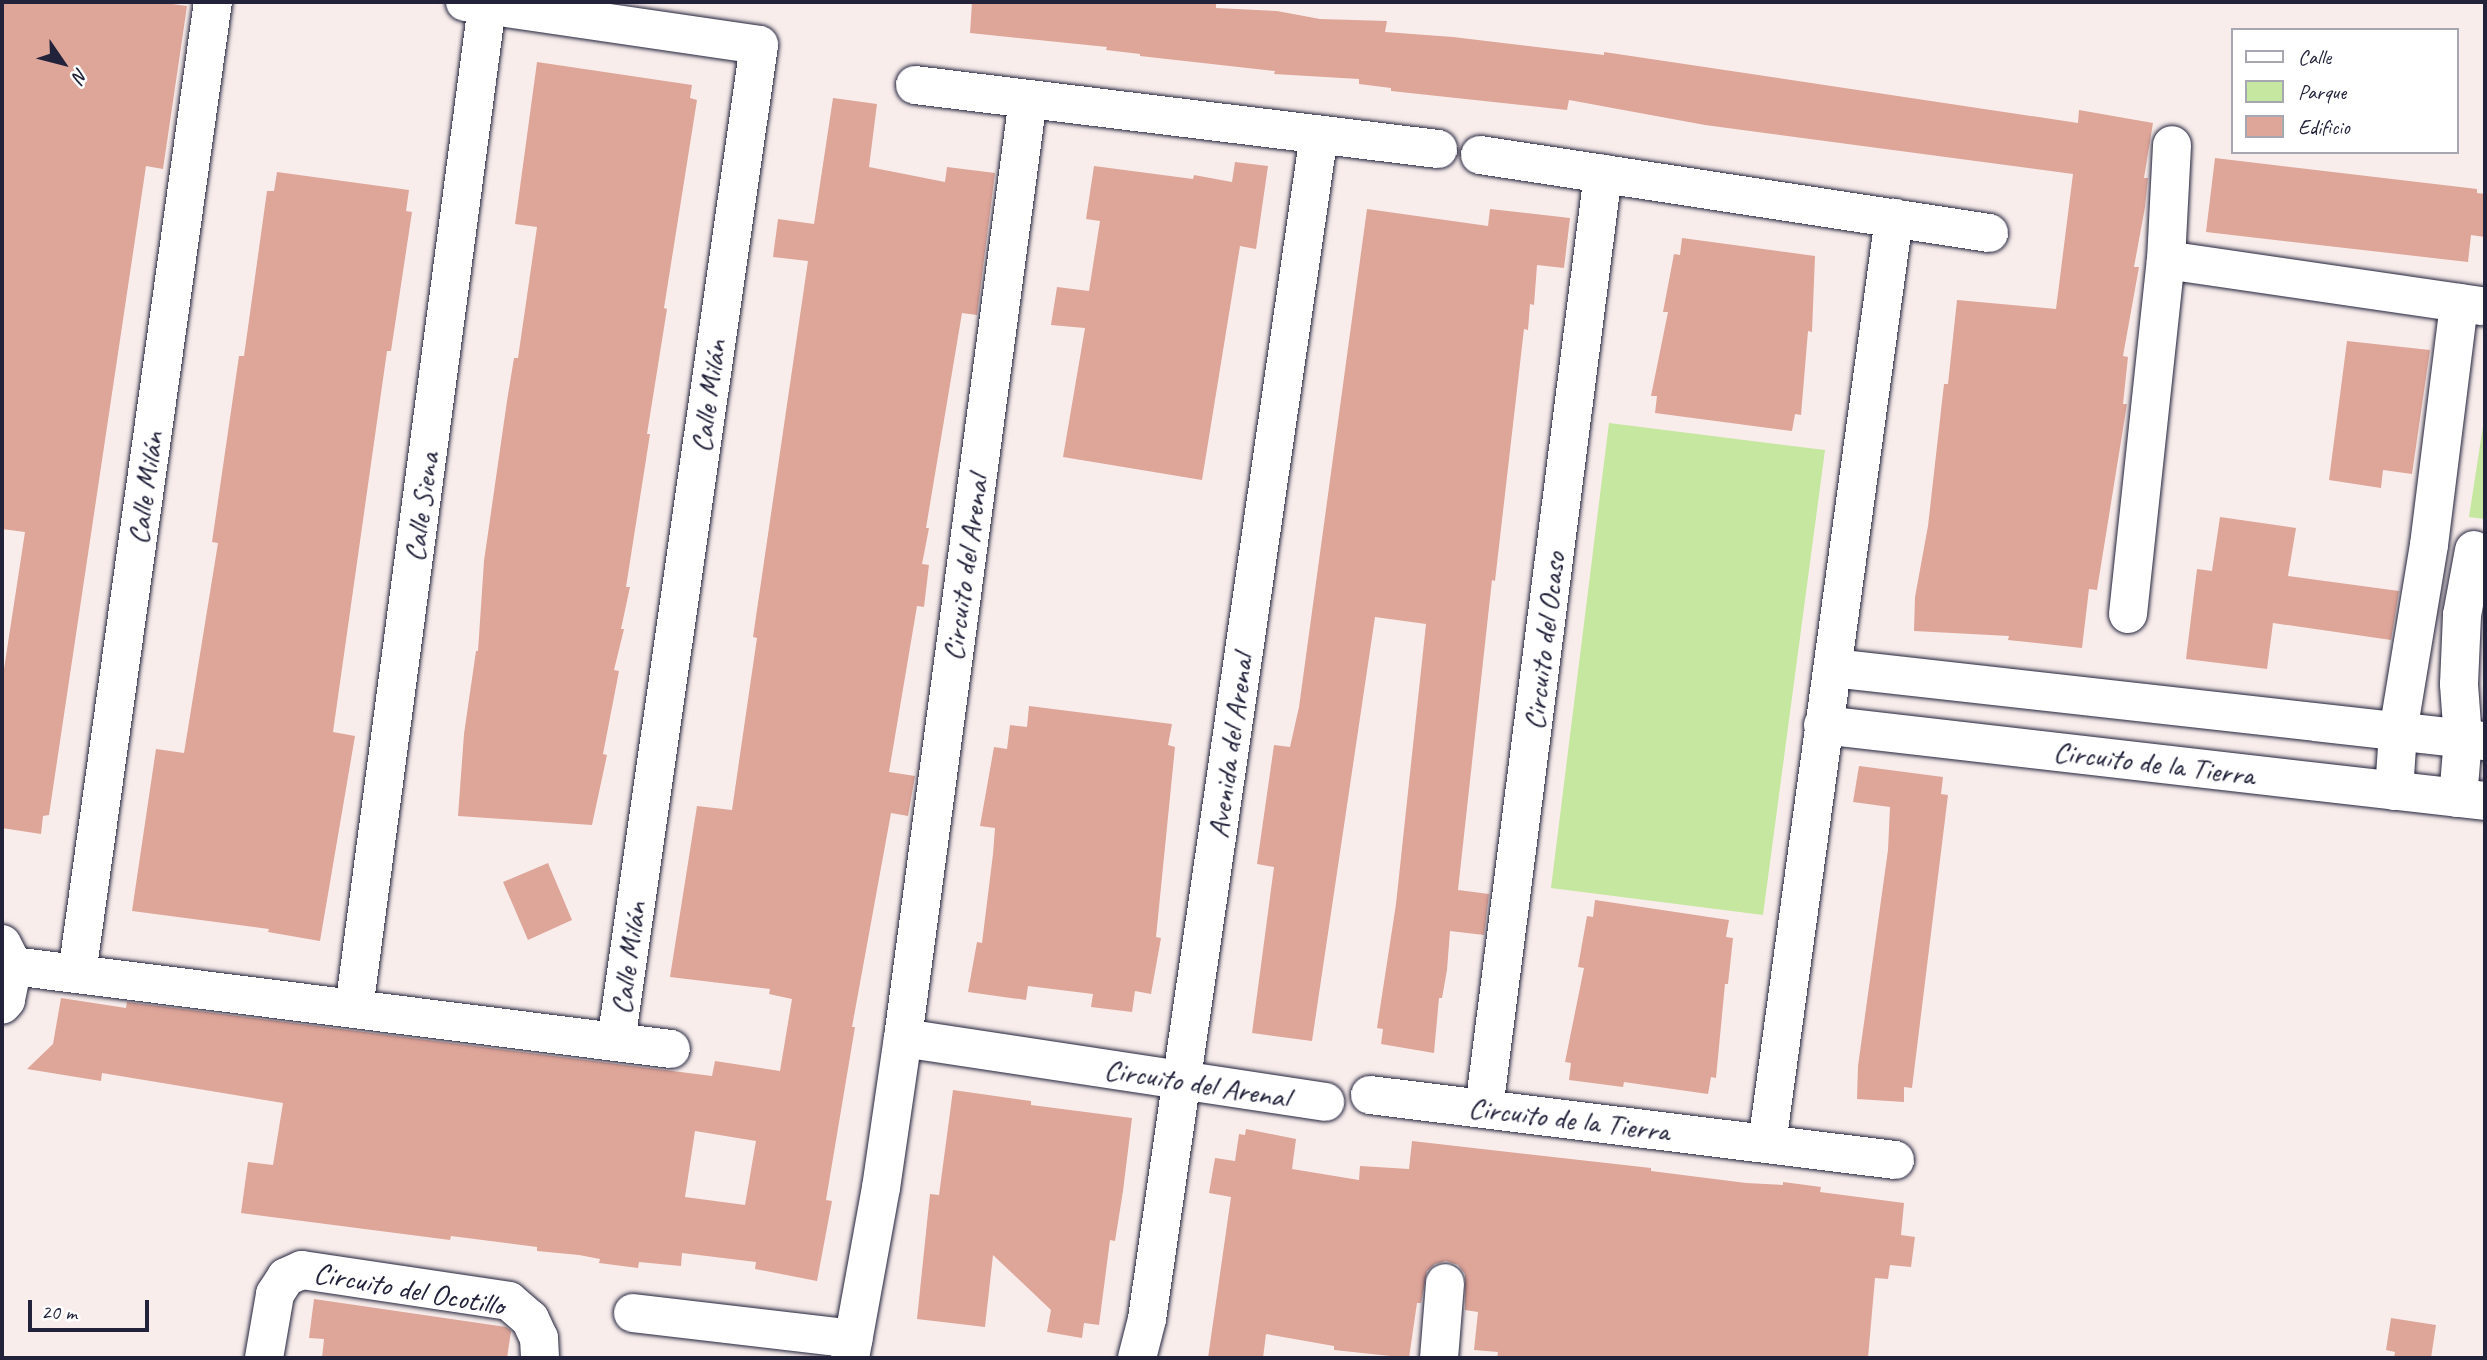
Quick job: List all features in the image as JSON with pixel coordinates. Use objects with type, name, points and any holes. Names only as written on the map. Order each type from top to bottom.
[{"type":"street","name":"Calle Milán","points":[[77,974],[213,2]]},
{"type":"street","name":"Calle Milán","points":[[476,3],[759,45],[616,1042]]},
{"type":"street","name":"Calle Siena","points":[[354,1009],[476,3]]},
{"type":"street","points":[[915,85],[1438,149]]},
{"type":"street","name":"Circuito del Arenal","points":[[852,1349],[903,1038],[1028,99]]},
{"type":"street","name":"Avenida del Arenal","points":[[1137,1358],[1147,1318],[1319,134]]},
{"type":"street","points":[[2128,614],[2166,260],[2172,145]]},
{"type":"street","points":[[1480,155],[1989,233]]},
{"type":"street","name":"Circuito del Ocaso","points":[[1484,1109],[1604,174]]},
{"type":"street","points":[[1767,1144],[1894,218]]},
{"type":"street","points":[[2166,260],[2472,305],[2398,732],[2394,791]]},
{"type":"street","points":[[2430,545],[2480,551],[2462,615],[2459,684],[2474,740],[2472,799]]},
{"type":"street","name":"Circuito de la Tierra","points":[[1833,668],[2474,740]]},
{"type":"street","points":[[2032,749],[2042,692]]},
{"type":"street","name":"Circuito de la Tierra","points":[[1823,725],[2472,799]]},
{"type":"street","name":"Calle Milán","points":[[7,955],[77,974],[671,1049]]},
{"type":"street","points":[[2,1005],[6,1000],[7,955]]},
{"type":"street","name":"Circuito del Arenal","points":[[903,1038],[1325,1102]]},
{"type":"street","name":"Circuito de la Tierra","points":[[1370,1095],[1895,1160]]},
{"type":"street","name":"Circuito del Ocotillo","points":[[264,1358],[275,1294],[286,1277],[302,1270],[509,1301],[530,1319],[539,1338],[540,1358]]},
{"type":"street","points":[[1438,1358],[1445,1283]]},
{"type":"street","points":[[633,1313],[852,1349]]},
{"type":"green space","points":[[2485,413],[2485,519],[2469,517]]},
{"type":"green space","points":[[1609,423],[1825,450],[1763,915],[1551,888]]},
{"type":"building","points":[[4,2],[158,2],[187,6],[163,169],[146,166],[49,815],[43,816],[41,834],[2,828],[2,682],[25,532],[2,529]]},
{"type":"building","points":[[972,2],[1194,2],[1216,4],[1216,8],[1277,11],[1320,19],[1387,21],[1385,32],[1453,37],[1604,55],[1604,52],[2078,123],[2079,110],[2153,123],[2144,178],[2148,178],[2145,207],[2134,267],[2139,267],[2123,356],[2128,357],[2123,404],[2127,404],[2097,590],[2089,589],[2082,648],[2008,640],[2009,636],[1914,631],[1915,597],[1928,526],[1944,384],[1948,384],[1957,300],[2056,309],[2073,174],[1705,125],[1569,100],[1567,110],[1391,91],[1391,88],[1359,84],[1359,79],[1274,74],[1275,71],[1140,56],[1106,50],[1107,47],[970,33]]},
{"type":"building","points":[[537,62],[692,85],[690,98],[697,100],[664,308],[667,309],[647,434],[650,434],[626,587],[630,587],[621,629],[624,629],[614,670],[619,671],[603,754],[607,755],[592,825],[458,816],[464,734],[478,651],[484,561],[507,401],[514,358],[518,358],[537,227],[515,224]]},
{"type":"building","points":[[833,98],[877,104],[869,167],[945,182],[947,167],[995,173],[977,315],[962,313],[926,528],[929,528],[922,564],[929,565],[924,607],[917,606],[889,772],[915,776],[908,816],[891,813],[852,1027],[855,1027],[826,1200],[832,1201],[817,1281],[755,1269],[756,1262],[682,1253],[681,1266],[639,1262],[638,1268],[599,1263],[600,1259],[579,1255],[537,1251],[537,1247],[451,1236],[450,1240],[241,1213],[248,1162],[273,1165],[283,1103],[102,1073],[101,1081],[27,1069],[53,1044],[61,998],[126,1008],[127,1002],[712,1076],[715,1061],[780,1071],[792,999],[769,994],[770,989],[670,977],[697,806],[732,810],[757,638],[753,637],[808,261],[773,257],[778,219],[814,224]],"holes":[[[695,1131],[756,1141],[745,1205],[685,1197]]]},
{"type":"building","points":[[2215,158],[2477,189],[2477,193],[2485,194],[2485,237],[2471,235],[2468,262],[2206,232]]},
{"type":"building","points":[[1235,162],[1268,166],[1256,249],[1240,246],[1202,480],[1063,457],[1085,328],[1051,325],[1057,287],[1089,291],[1100,221],[1086,219],[1094,166],[1193,179],[1194,175],[1232,182]]},
{"type":"building","points":[[277,172],[409,190],[406,211],[412,212],[391,351],[387,351],[333,732],[355,736],[320,941],[268,932],[269,929],[132,911],[156,749],[184,753],[218,543],[212,542],[239,356],[244,356],[267,191],[274,191]]},
{"type":"building","points":[[1367,209],[1488,226],[1490,209],[1570,218],[1564,268],[1537,265],[1534,305],[1530,304],[1528,330],[1524,329],[1495,581],[1492,580],[1458,890],[1489,894],[1484,935],[1450,931],[1447,970],[1442,998],[1439,998],[1434,1053],[1381,1044],[1383,1029],[1377,1028],[1396,904],[1426,624],[1375,617],[1312,1041],[1252,1033],[1274,867],[1257,864],[1274,745],[1290,747],[1299,707]]},
{"type":"building","points":[[1682,238],[1815,256],[1812,332],[1808,331],[1801,415],[1795,414],[1792,431],[1655,413],[1657,396],[1651,396],[1668,312],[1663,312],[1674,254],[1680,255]]},
{"type":"building","points":[[2347,341],[2430,350],[2412,474],[2383,470],[2381,488],[2329,480]]},
{"type":"building","points":[[2220,517],[2296,528],[2288,576],[2399,591],[2391,640],[2273,623],[2267,669],[2186,659],[2197,569],[2212,571]]},
{"type":"building","points":[[1029,706],[1172,724],[1168,745],[1175,747],[1156,937],[1161,938],[1151,994],[1135,991],[1132,1012],[1091,1007],[1093,994],[1028,986],[1026,1000],[968,992],[977,942],[982,943],[993,854],[995,828],[980,826],[994,747],[1007,749],[1010,725],[1027,727]]},
{"type":"building","points":[[1859,766],[1943,777],[1941,794],[1948,795],[1912,1088],[1904,1087],[1904,1102],[1857,1099],[1858,1066],[1888,850],[1890,807],[1853,802]]},
{"type":"building","points":[[548,863],[572,920],[528,940],[503,882]]},
{"type":"building","points":[[1595,900],[1729,920],[1726,937],[1733,938],[1728,984],[1725,984],[1716,1078],[1711,1077],[1708,1094],[1624,1082],[1623,1087],[1569,1080],[1571,1063],[1565,1062],[1584,968],[1578,967],[1587,916],[1593,917]]},
{"type":"building","points":[[953,1090],[1031,1101],[1031,1105],[1132,1118],[1123,1191],[1115,1241],[1110,1240],[1099,1325],[1084,1323],[1082,1338],[1047,1332],[1051,1310],[993,1255],[985,1327],[917,1319],[930,1194],[939,1195]]},
{"type":"building","points":[[1246,1129],[1296,1139],[1292,1169],[1359,1180],[1360,1166],[1409,1169],[1412,1141],[1651,1168],[1651,1171],[1746,1183],[1783,1185],[1783,1182],[1821,1187],[1820,1192],[1904,1203],[1901,1235],[1915,1237],[1911,1267],[1890,1265],[1888,1279],[1875,1278],[1868,1358],[1497,1358],[1498,1352],[1474,1350],[1478,1312],[1465,1310],[1465,1274],[1458,1265],[1446,1261],[1435,1264],[1427,1271],[1421,1303],[1417,1303],[1409,1358],[1334,1350],[1334,1346],[1266,1334],[1263,1358],[1208,1358],[1231,1197],[1209,1193],[1215,1158],[1235,1161],[1239,1134],[1245,1135]]},
{"type":"building","points":[[314,1299],[506,1327],[511,1331],[507,1358],[322,1358],[324,1339],[309,1338]]},
{"type":"building","points":[[2391,1318],[2436,1325],[2431,1358],[2394,1358],[2395,1352],[2386,1350]]}]
